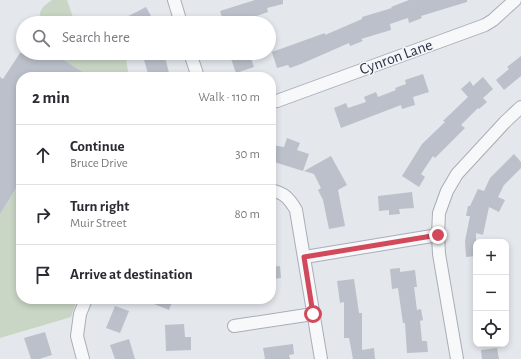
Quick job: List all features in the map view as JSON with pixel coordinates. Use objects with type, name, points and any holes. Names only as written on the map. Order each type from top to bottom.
[{"type":"street","name":"Cynron Lane","points":[[276,101],[485,25],[493,20],[515,0]]},
{"type":"street","points":[[177,1],[180,16]]},
{"type":"street","points":[[192,60],[196,72]]},
{"type":"street","points":[[456,359],[439,254],[439,213],[442,201],[452,182],[464,166],[521,107]]},
{"type":"street","points":[[276,191],[290,199],[296,210],[321,359]]},
{"type":"street","points":[[304,257],[438,235]]},
{"type":"street","points":[[83,359],[77,336],[80,314],[84,304]]},
{"type":"street","points":[[234,326],[313,314]]},
{"type":"green space","points":[[52,0],[67,0],[73,16],[40,16],[41,10]]},
{"type":"green space","points":[[64,60],[126,60],[128,72],[82,72]]},
{"type":"green space","points":[[16,188],[16,304],[75,304],[71,317],[0,338],[0,214]]},
{"type":"building","points":[[255,0],[283,0],[283,4],[267,8],[268,12],[257,16],[222,16],[220,11]]},
{"type":"building","points":[[409,0],[467,0],[467,2],[421,16],[422,18],[409,23],[408,18],[390,24],[391,30],[361,39],[363,41],[350,46],[349,43],[290,68],[288,65],[277,68],[274,60],[276,60],[276,51],[325,33],[325,35],[362,19],[362,17],[392,8],[391,7]]},
{"type":"building","points":[[146,7],[151,16],[129,16]]},
{"type":"building","points":[[521,56],[521,76],[504,90],[496,80],[509,69],[507,67]]},
{"type":"building","points":[[16,59],[64,60],[82,72],[16,72],[16,188],[0,214],[0,77],[3,79]]},
{"type":"building","points":[[144,60],[166,60],[169,72],[148,72]]},
{"type":"building","points":[[231,60],[252,60],[254,67],[236,72]]},
{"type":"building","points":[[423,74],[429,92],[413,97],[415,105],[402,109],[401,105],[341,128],[334,108],[346,103],[348,108],[366,102],[364,97],[376,92],[378,97],[396,90],[395,88],[406,84],[405,80]]},
{"type":"building","points":[[483,77],[493,89],[483,98],[487,102],[479,109],[478,108],[461,125],[465,128],[435,158],[433,156],[421,174],[425,177],[419,187],[402,176],[422,144],[468,97],[461,89],[470,81],[473,86]]},
{"type":"building","points":[[287,138],[300,143],[297,150],[309,154],[303,171],[276,163],[276,146],[284,147]]},
{"type":"building","points":[[514,154],[521,162],[521,168],[504,185],[498,197],[505,200],[499,212],[489,207],[483,235],[476,233],[476,239],[473,239],[473,256],[466,257],[465,241],[470,216],[466,216],[468,206],[470,206],[478,189],[484,191],[490,178]]},
{"type":"building","points":[[331,156],[347,185],[338,190],[345,226],[329,229],[323,200],[318,190],[321,188],[314,174],[304,171]]},
{"type":"building","points":[[412,192],[414,208],[399,209],[400,214],[389,215],[389,210],[379,211],[378,196]]},
{"type":"building","points":[[276,266],[280,266],[281,278],[276,278]]},
{"type":"building","points":[[400,268],[400,272],[415,270],[417,287],[414,287],[417,310],[421,309],[423,320],[420,321],[422,341],[427,341],[428,352],[407,353],[405,323],[403,323],[398,288],[392,289],[390,269]]},
{"type":"building","points":[[354,279],[359,313],[362,313],[362,350],[374,348],[375,359],[353,359],[349,338],[344,338],[344,302],[340,303],[337,281]]},
{"type":"building","points":[[154,304],[171,304],[169,310]]},
{"type":"building","points":[[115,306],[129,311],[120,333],[106,328]]},
{"type":"building","points":[[184,324],[185,337],[191,337],[191,350],[166,351],[165,325]]},
{"type":"building","points":[[45,332],[52,355],[39,359],[31,359],[24,338]]},
{"type":"building","points":[[129,339],[135,359],[115,359],[110,345]]},
{"type":"building","points":[[293,344],[294,354],[289,355],[290,359],[265,359],[263,348]]},
{"type":"building","points":[[497,348],[499,359],[482,359],[481,350]]},
{"type":"route","points":[[313,314],[304,257],[438,235]]}]
